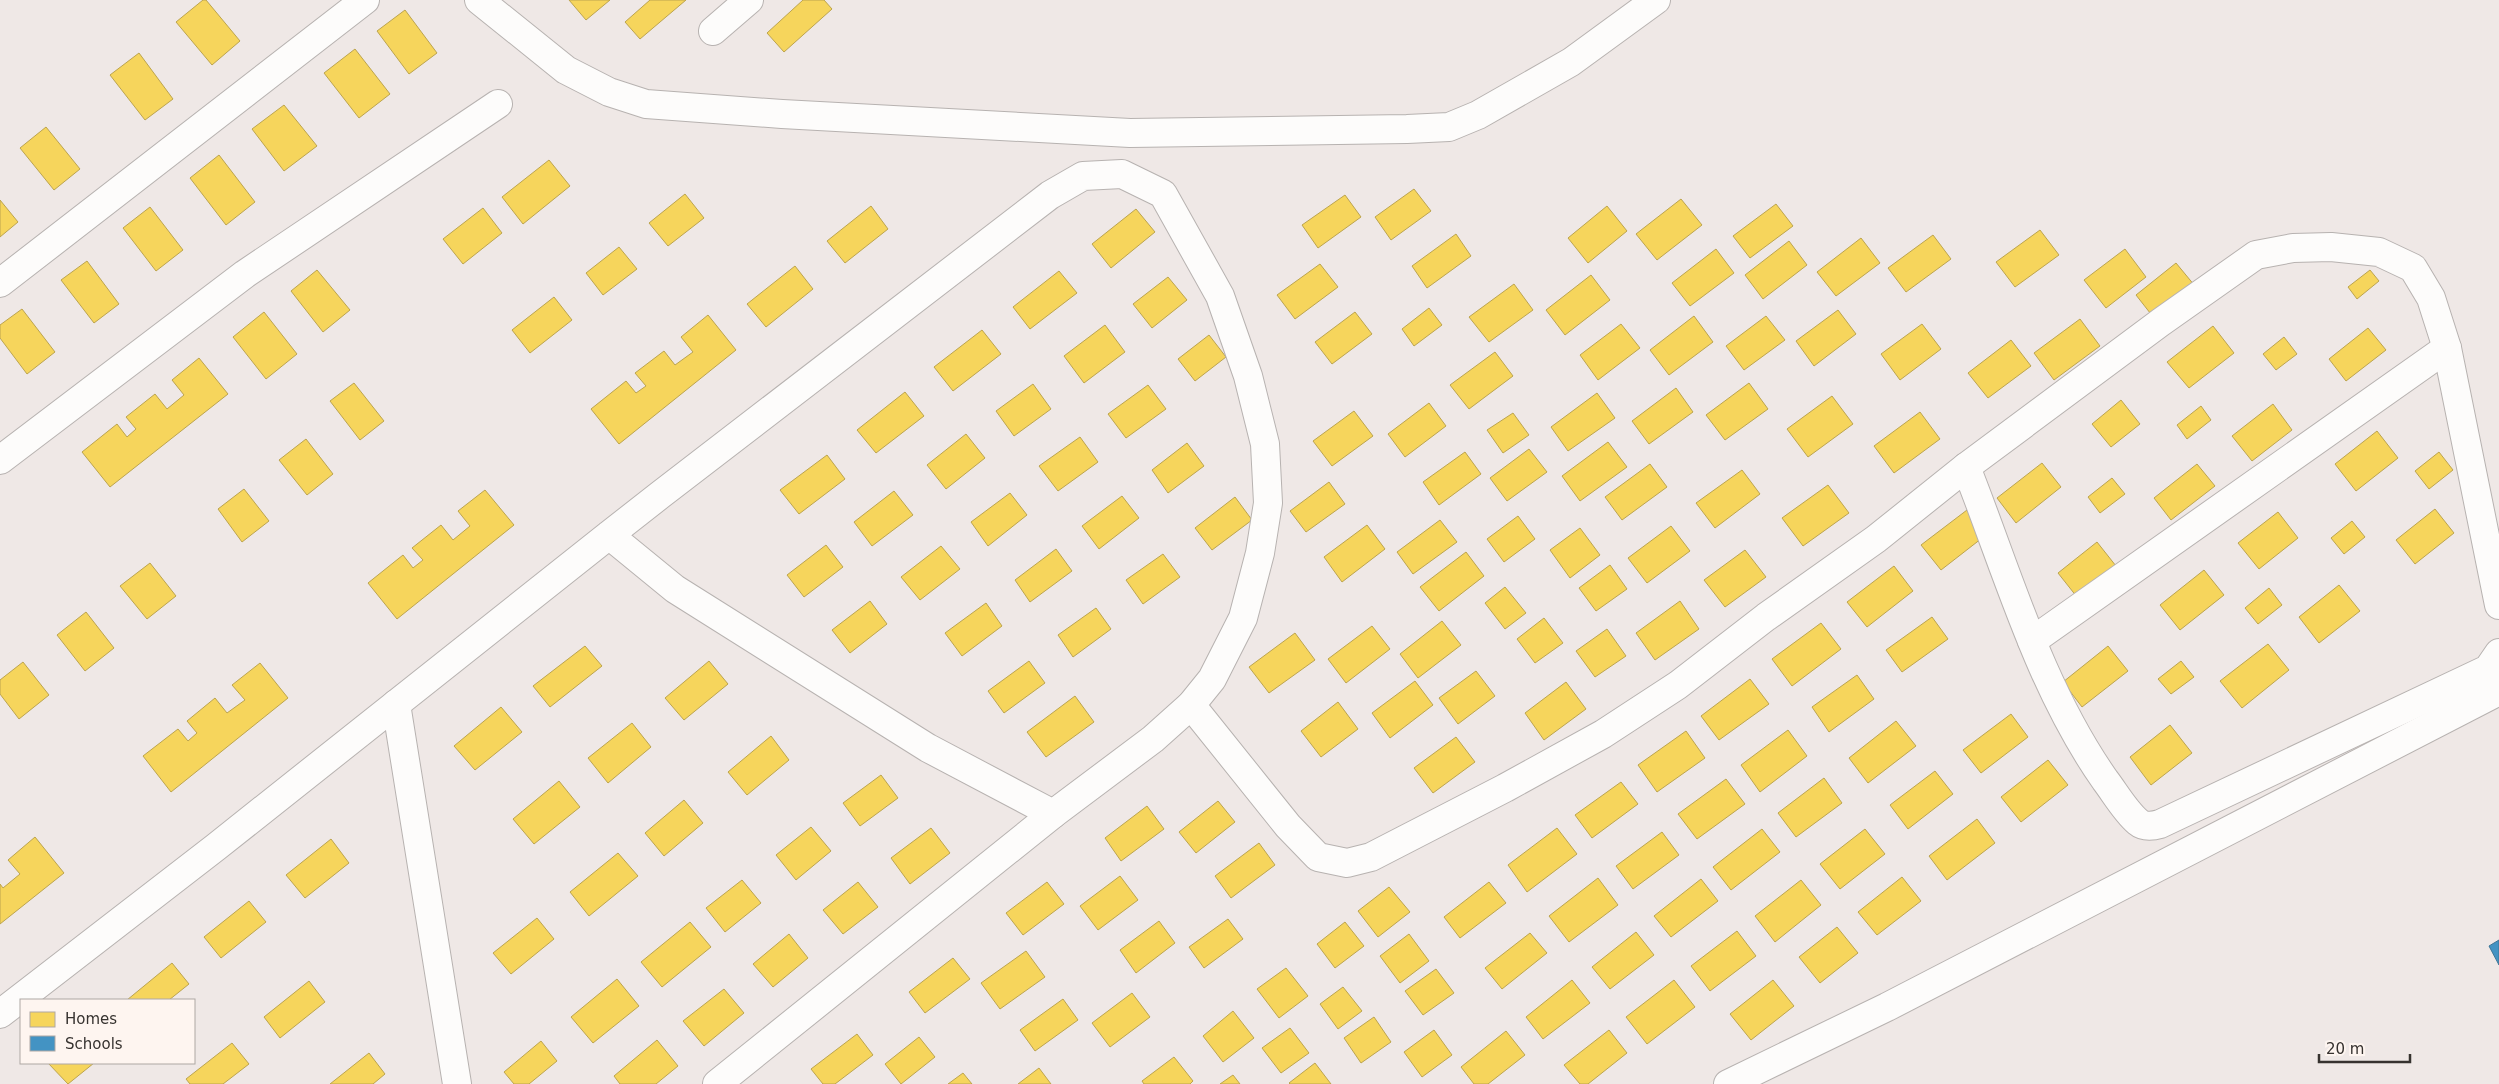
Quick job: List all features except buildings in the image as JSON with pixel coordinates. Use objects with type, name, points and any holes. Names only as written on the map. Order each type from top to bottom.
[{"type":"street","points":[[0,283],[365,0]]},
{"type":"street","points":[[479,0],[566,70],[609,92],[646,104],[782,114],[1130,133],[1449,127],[1478,115],[1572,62],[1656,0]]},
{"type":"street","points":[[714,31],[749,0]]},
{"type":"street","points":[[0,460],[245,274],[498,104]]},
{"type":"street","points":[[0,1014],[610,535],[1050,194],[1083,176],[1122,174],[1163,194],[1220,296],[1248,376],[1265,444],[1268,503],[1260,553],[1243,618],[1221,664],[1191,705],[1153,739],[1053,814],[717,1084]]},
{"type":"street","points":[[1191,705],[1288,826],[1318,857],[1347,863],[1371,857],[1505,788],[1618,724],[1678,684],[1766,617],[1876,539],[1966,467],[2161,322],[2256,255],[2293,248],[2332,247],[2379,252],[2413,268],[2431,298],[2447,348],[2499,605]]},
{"type":"street","points":[[2032,641],[2447,348]]},
{"type":"street","points":[[1966,467],[2032,641],[2059,703],[2079,741],[2118,797],[2138,822],[2147,826],[2160,824],[2488,669],[2499,653]]},
{"type":"street","points":[[610,535],[675,590],[928,748],[1053,814]]},
{"type":"street","points":[[1728,1084],[1887,1007],[2499,690]]},
{"type":"street","points":[[396,704],[457,1084]]}]
